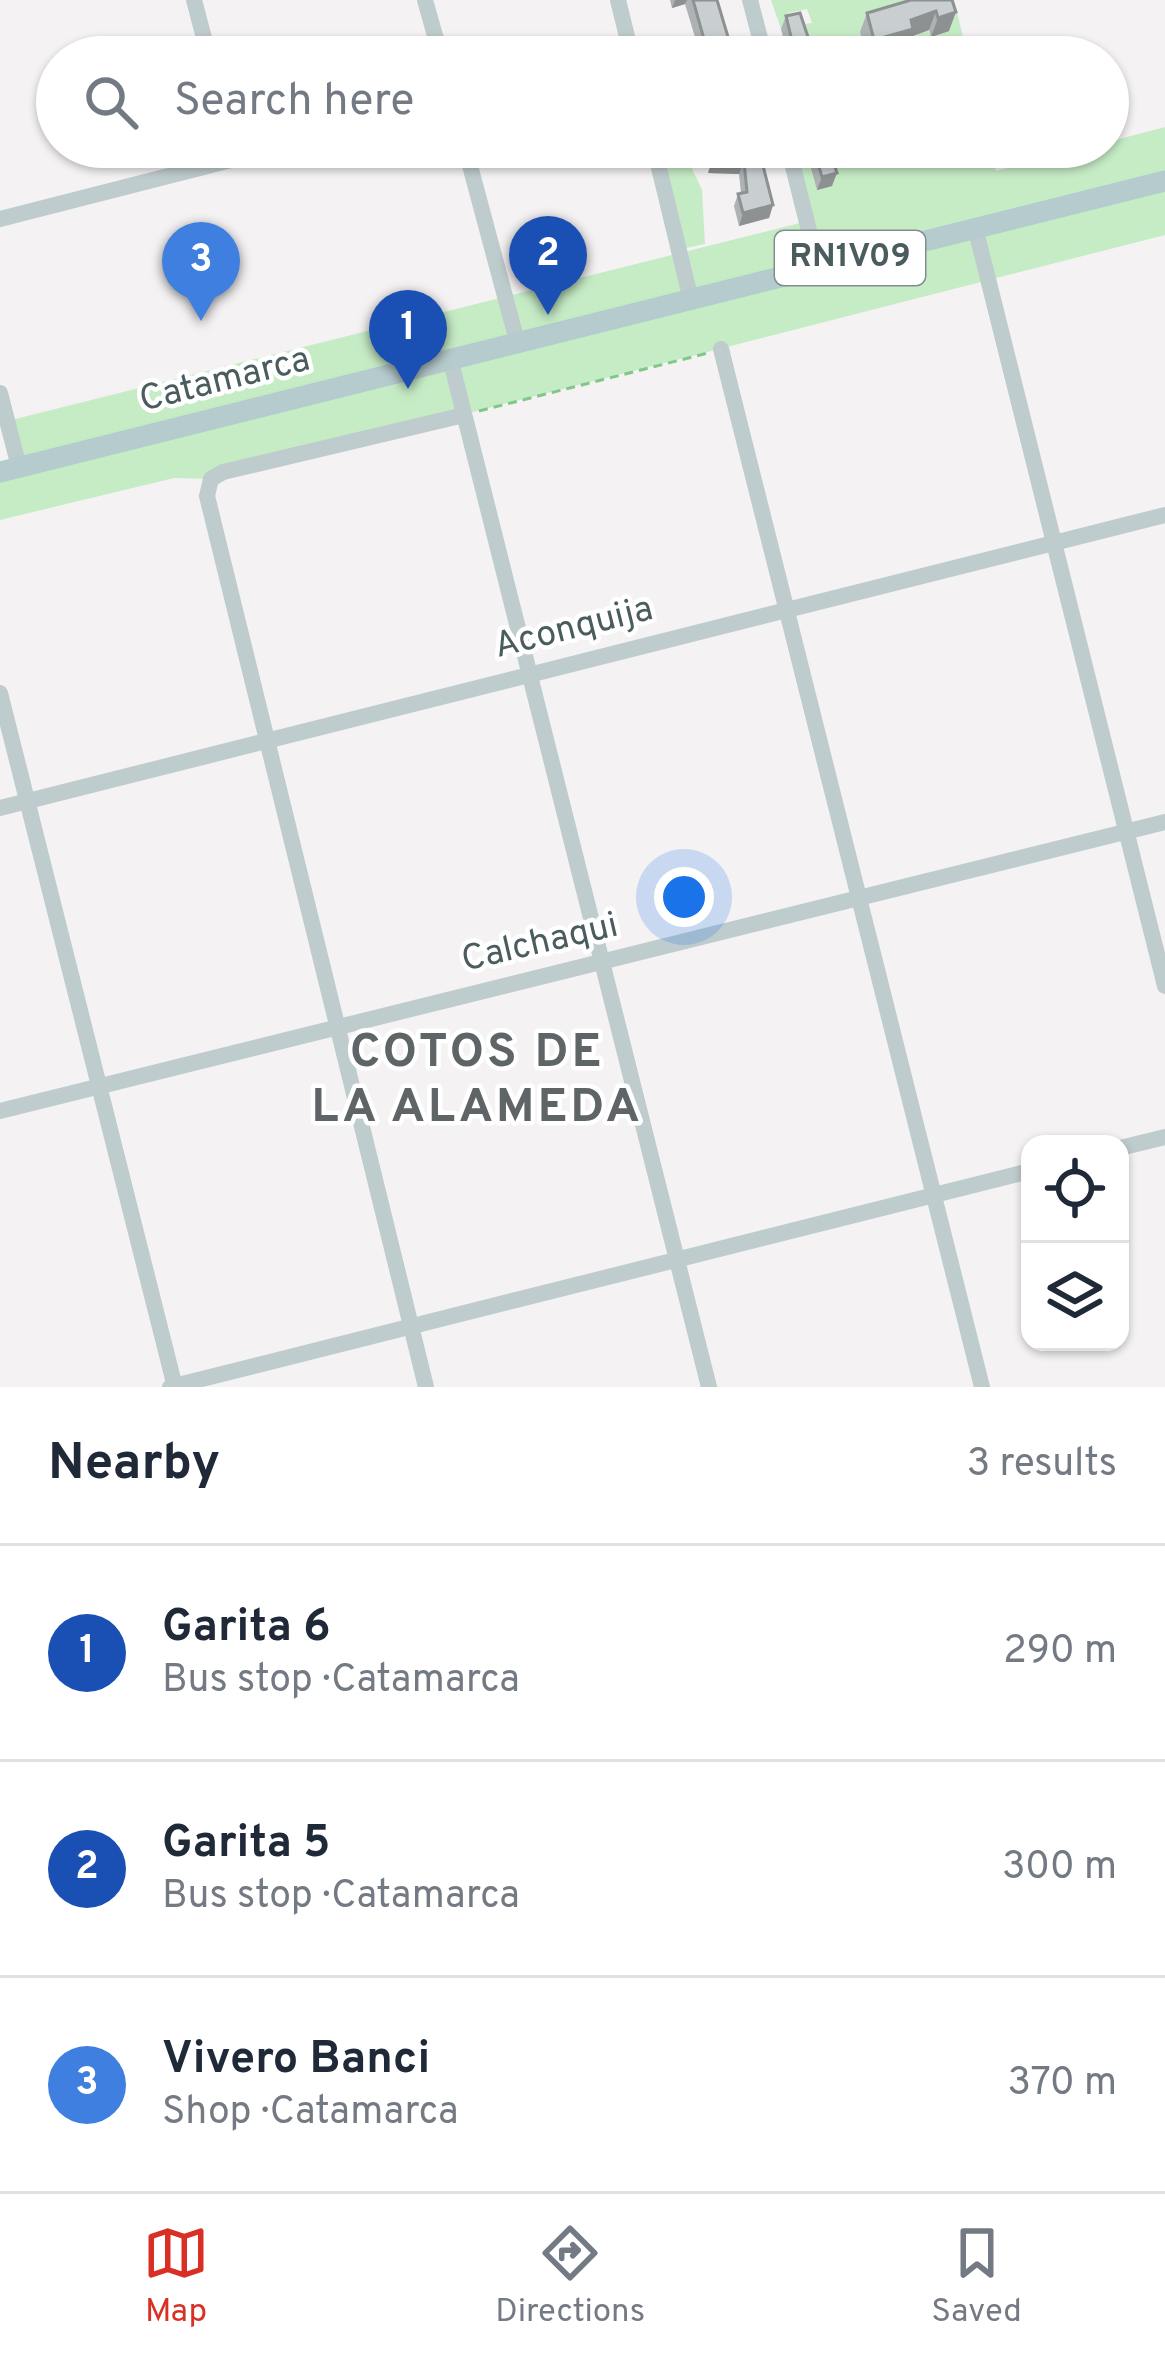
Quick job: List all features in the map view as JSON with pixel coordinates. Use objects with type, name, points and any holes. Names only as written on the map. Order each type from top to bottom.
[{"type":"main road","name":"Catamarca","points":[[9,470],[690,296],[1165,181]]},
{"type":"street","points":[[194,0],[203,36]]},
{"type":"street","points":[[425,0],[435,36]]},
{"type":"street","points":[[618,0],[627,36]]},
{"type":"street","points":[[750,0],[759,36]]},
{"type":"street","points":[[0,219],[180,168]]},
{"type":"street","points":[[471,168],[518,341]]},
{"type":"street","points":[[659,168],[690,296]]},
{"type":"street","points":[[793,168],[818,266]]},
{"type":"street","points":[[975,227],[1165,986]]},
{"type":"street","points":[[722,349],[982,1387]]},
{"type":"street","points":[[450,358],[709,1387]]},
{"type":"street","points":[[1,405],[9,470]]},
{"type":"street","points":[[426,1387],[208,513],[211,479],[464,415]]},
{"type":"street","name":"Aconquija","points":[[0,808],[1165,515]]},
{"type":"street","points":[[0,693],[174,1387],[1021,1173]]},
{"type":"street","name":"Calchaqui","points":[[0,1111],[1165,822]]},
{"type":"street","points":[[1129,1146],[1165,1137]]},
{"type":"path","points":[[464,415],[722,349]]},
{"type":"green space","points":[[771,0],[913,0],[931,36],[793,36],[796,25],[812,23],[807,9],[788,13],[792,26],[781,29]]},
{"type":"green space","points":[[939,0],[954,0],[963,36],[931,36]]},
{"type":"green space","points":[[1165,127],[1165,235],[211,479],[174,478],[0,520],[0,472],[18,468],[7,421],[812,220],[799,168],[811,168],[817,189],[820,168],[1129,168],[1129,136]]},
{"type":"green space","points":[[667,168],[692,168],[702,190],[705,244],[686,248]]},
{"type":"building","points":[[693,0],[717,0],[728,36],[703,36]]},
{"type":"building","points":[[911,0],[952,0],[956,12],[938,18],[936,11],[911,20],[913,29],[888,36],[873,36],[867,13]]},
{"type":"building","points":[[800,13],[808,36],[791,36],[786,16]]},
{"type":"building","points":[[745,168],[764,168],[773,205],[743,213],[738,194],[747,192]]},
{"type":"building","points":[[819,168],[835,168],[837,173],[822,177]]},
{"type":"place","name":"Garita 5","points":[[548,315]]},
{"type":"place","name":"Vivero Banci","points":[[201,321]]},
{"type":"place","name":"Garita 6","points":[[408,389]]},
{"type":"district","name":"COTOS DE LA ALAMEDA","points":[[477,1082]]}]
